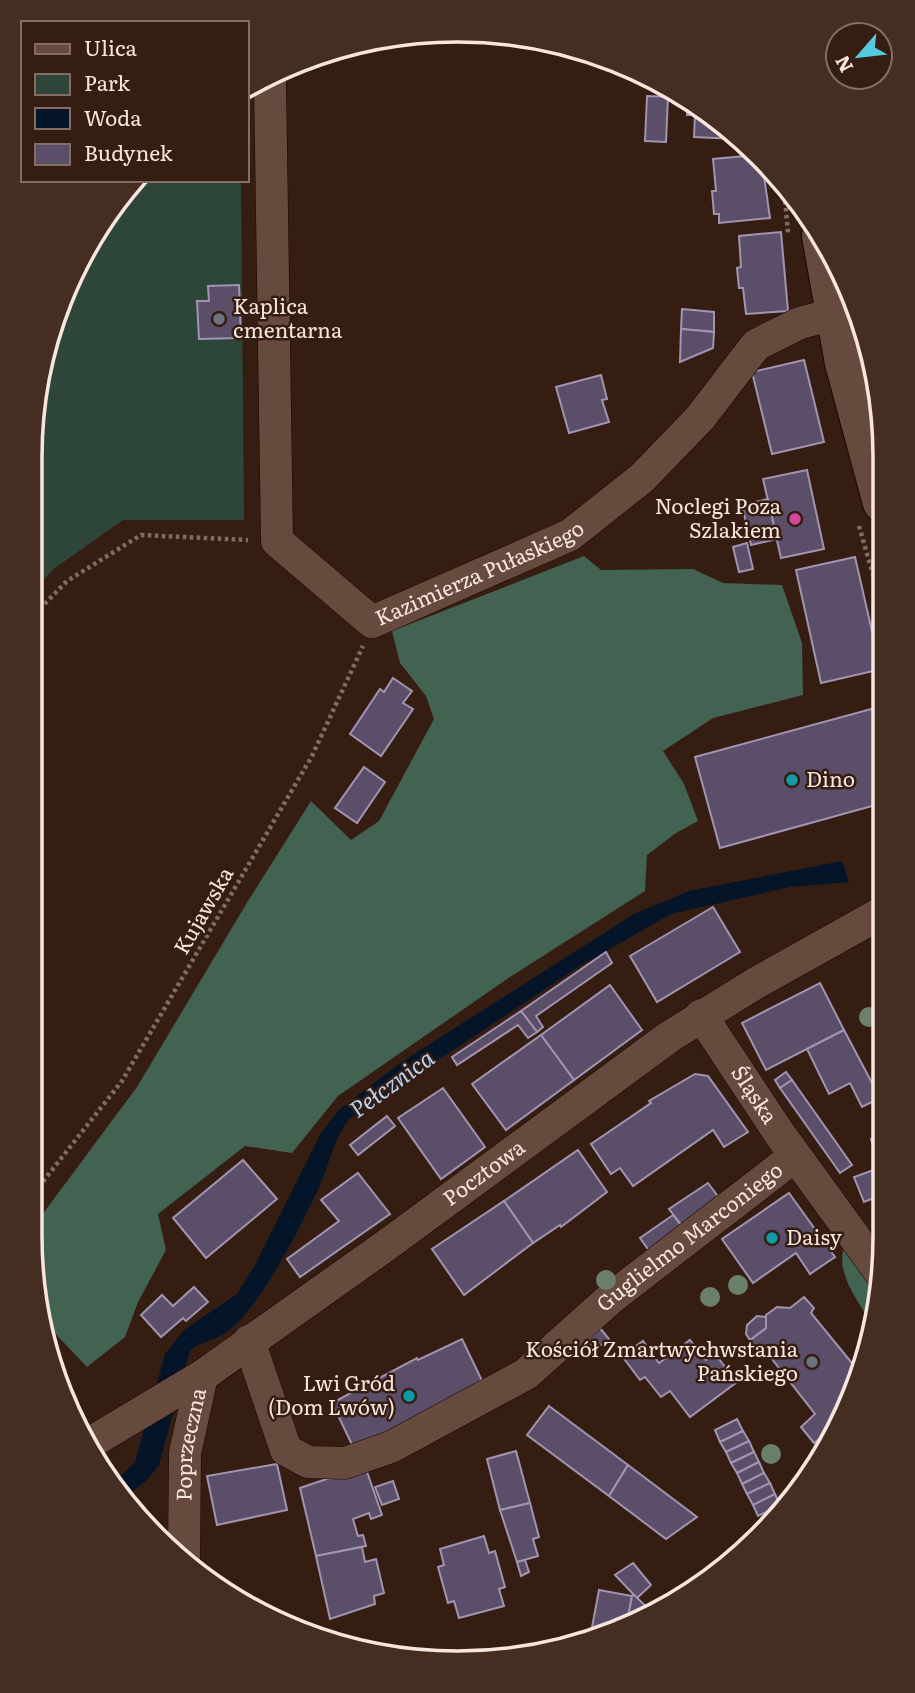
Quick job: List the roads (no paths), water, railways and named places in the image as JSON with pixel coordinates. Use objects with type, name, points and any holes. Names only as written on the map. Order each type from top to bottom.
[{"type":"main road","points":[[826,267],[834,314],[873,468]]},
{"type":"street","name":"Kazimierza Pułaskiego","points":[[270,87],[277,541],[374,621],[570,535],[642,478],[701,418],[756,345],[800,323],[834,314]]},
{"type":"street","name":"Pocztowa","points":[[96,1439],[196,1379],[388,1244],[701,1015],[873,918]]},
{"type":"street","name":"Śląska","points":[[701,1015],[795,1156],[872,1261]]},
{"type":"street","name":"Guglielmo Marconiego","points":[[249,1341],[286,1450],[308,1462],[345,1462],[391,1447],[527,1374],[611,1298],[795,1156]]},
{"type":"street","name":"Poprzeczna","points":[[184,1548],[185,1453],[196,1379]]},
{"type":"water","name":"Pełcznica","points":[[842,861],[849,882],[790,887],[671,914],[580,966],[348,1120],[303,1221],[265,1288],[237,1323],[224,1334],[190,1350],[159,1465],[147,1480],[132,1492],[120,1477],[135,1462],[165,1354],[184,1330],[237,1294],[254,1267],[321,1133],[339,1110],[400,1063],[634,914],[689,891]]},
{"type":"place","name":"Kaplica cmentarna","points":[[219,319]]},
{"type":"place","name":"Noclegi Poza Szlakiem","points":[[795,519]]},
{"type":"place","name":"Dino","points":[[792,780]]},
{"type":"place","name":"Daisy","points":[[772,1238]]},
{"type":"place","name":"Kościół Zmartwychwstania Pańskiego","points":[[812,1362]]},
{"type":"place","name":"Lwi Gród (Dom Lwów)","points":[[409,1396]]}]
